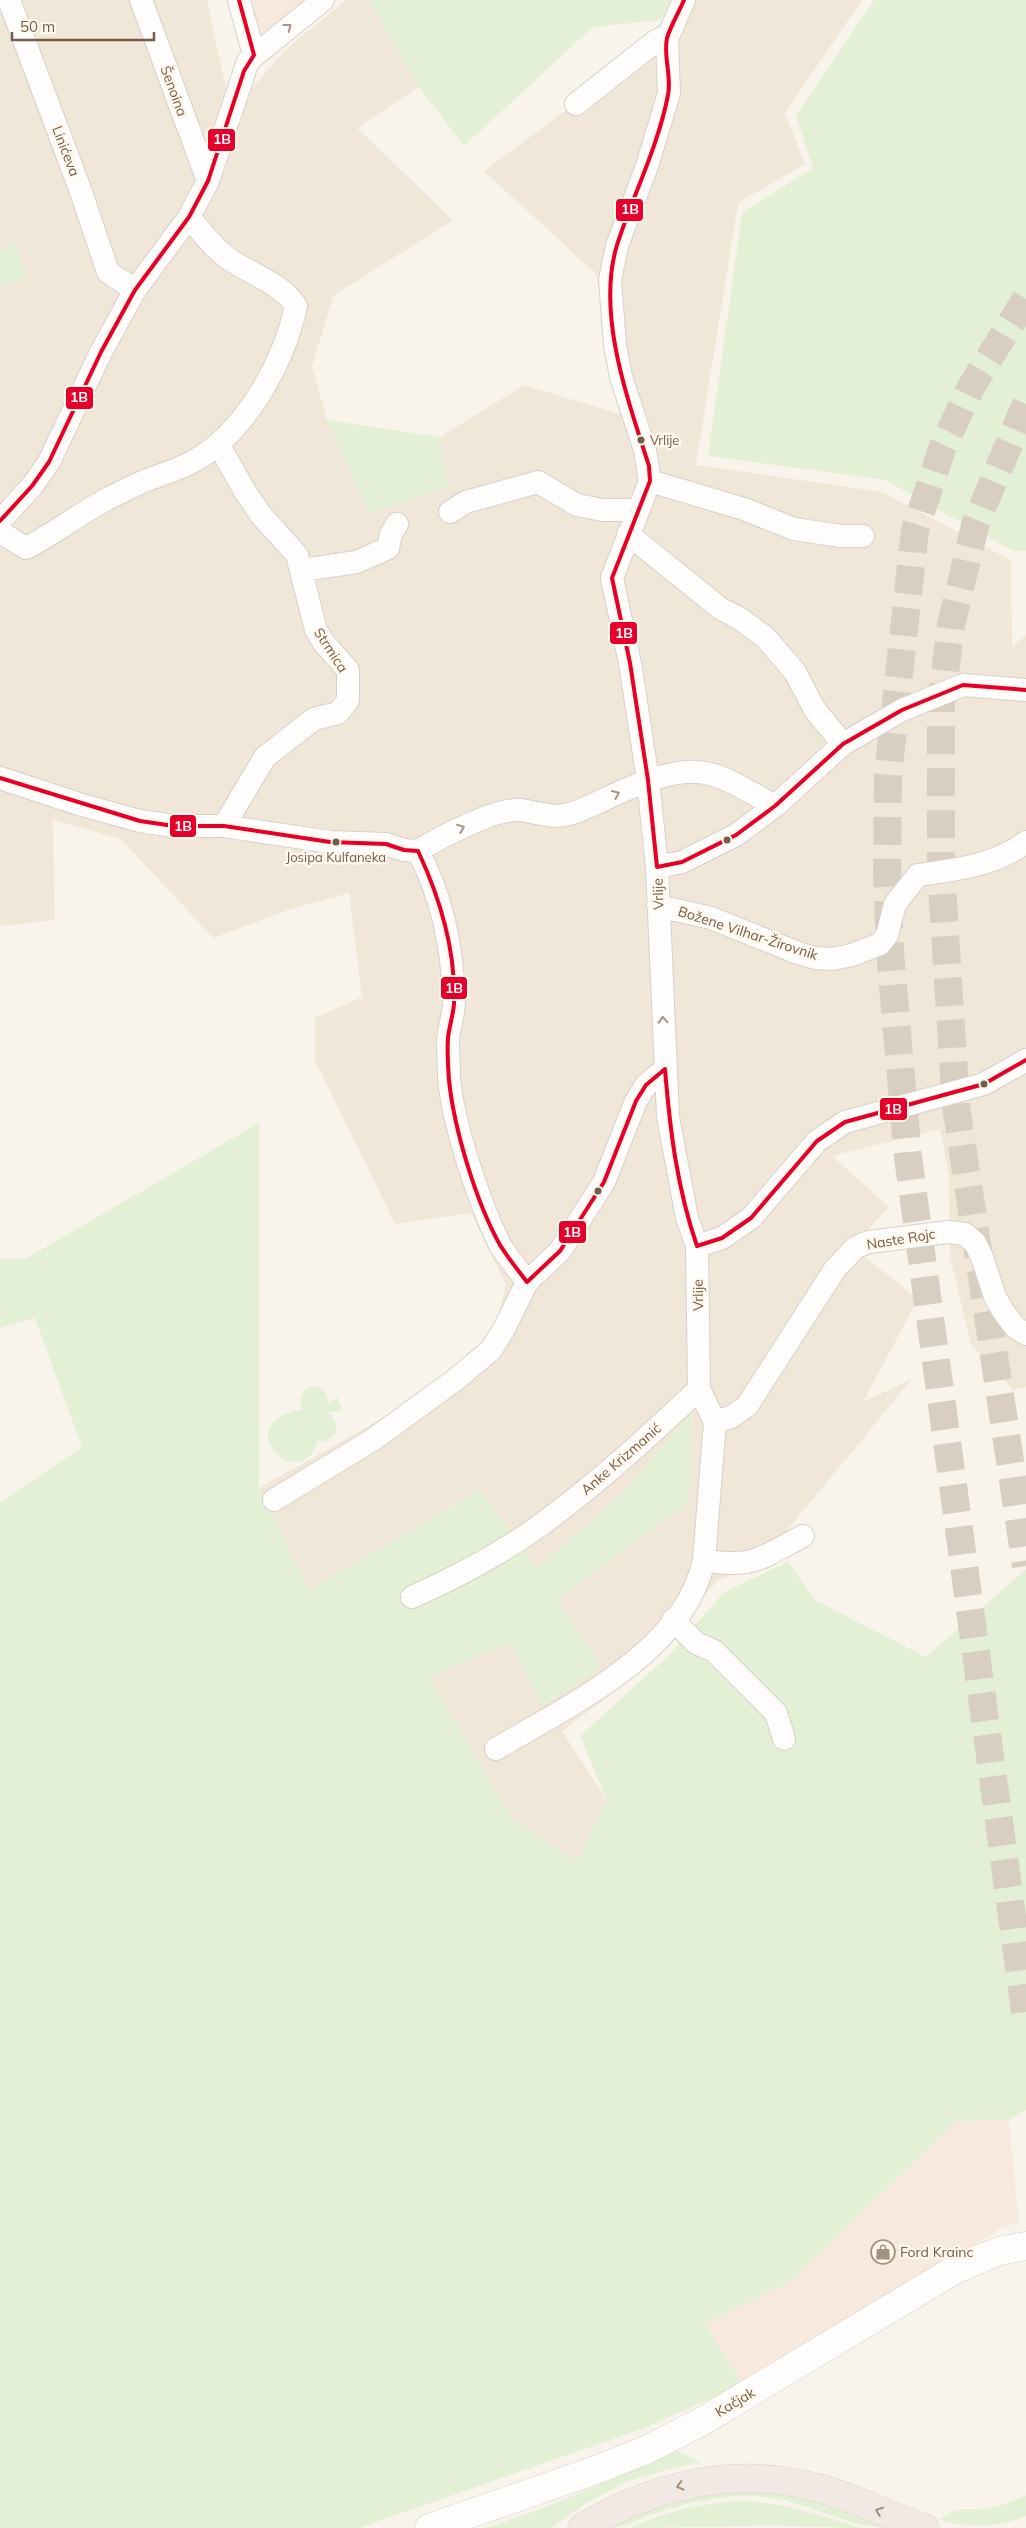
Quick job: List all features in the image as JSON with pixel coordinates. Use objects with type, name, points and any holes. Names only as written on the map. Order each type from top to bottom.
[{"type":"highway","points":[[582,2528],[599,2518],[654,2493],[700,2481],[766,2479],[818,2488],[925,2528]]},
{"type":"main road","name":"Kačjak","points":[[429,2528],[596,2470],[646,2450],[701,2422],[956,2269],[999,2251],[1026,2246]]},
{"type":"street","name":"Linićeva","points":[[9,0],[80,188],[108,272],[135,290]]},
{"type":"street","name":"Šenoina","points":[[141,0],[208,181]]},
{"type":"street","points":[[239,0],[254,55]]},
{"type":"street","points":[[0,521],[32,486],[49,462],[101,352],[135,290],[189,217],[208,181],[244,71],[254,55],[323,0]]},
{"type":"street","points":[[684,0],[668,39],[669,93],[647,166],[617,246],[610,280],[615,345],[622,377],[645,450],[650,481],[744,509],[794,529],[841,536],[863,536]]},
{"type":"street","points":[[576,104],[656,41],[662,38],[668,39]]},
{"type":"street","points":[[0,532],[26,548],[69,520],[105,500],[145,481],[175,471],[219,445],[237,426],[267,384],[296,306],[278,288],[258,274],[229,259],[189,217]]},
{"type":"street","name":"Strmica","points":[[219,445],[244,490],[261,515],[297,555],[316,630],[324,644],[348,670],[348,700],[338,713],[314,719],[265,757],[224,826]]},
{"type":"street","name":"Vrlije","points":[[650,481],[612,578],[630,663],[648,780],[657,868],[668,1117],[687,1218],[697,1246],[699,1390],[715,1422]]},
{"type":"street","points":[[450,512],[466,502],[538,482],[577,505],[603,510],[638,510]]},
{"type":"street","points":[[302,570],[358,562],[388,548],[391,534],[397,524]]},
{"type":"street","points":[[628,534],[721,609],[739,618],[765,637],[795,672],[815,710],[843,744]]},
{"type":"street","points":[[657,868],[682,862],[708,851],[736,835],[775,806],[843,744],[902,710],[963,685],[1026,690]]},
{"type":"street","points":[[0,778],[82,805],[140,821],[174,826],[224,826],[330,842],[386,844],[404,850],[418,851],[457,830],[507,812],[518,810],[547,815],[568,814],[648,780],[685,773],[708,773],[728,781],[775,806]]},
{"type":"street","name":"Božene Vilhar-Žirovnik","points":[[658,906],[711,918],[815,958],[852,955],[880,944],[887,935],[895,904],[918,876],[957,870],[1006,856],[1026,842]]},
{"type":"street","points":[[418,851],[430,874],[441,907],[450,956],[454,1003],[448,1039],[452,1100],[486,1211],[500,1245],[527,1282]]},
{"type":"street","points":[[697,1246],[722,1238],[751,1218],[817,1141],[845,1122],[984,1084],[1026,1060]]},
{"type":"street","points":[[274,1500],[374,1439],[455,1380],[490,1350],[504,1329],[527,1282],[560,1251],[604,1182],[636,1101],[646,1085],[665,1069]]},
{"type":"street","name":"Naste Rojc","points":[[715,1422],[731,1417],[747,1406],[835,1269],[856,1247],[869,1242],[948,1232],[965,1234],[975,1242],[995,1297],[1015,1327],[1026,1334]]},
{"type":"street","name":"Anke Krizmanić","points":[[412,1597],[454,1578],[541,1525],[610,1471],[699,1390]]},
{"type":"street","points":[[496,1749],[619,1675],[651,1646],[685,1607],[700,1579],[704,1560],[715,1422]]},
{"type":"street","points":[[704,1560],[729,1565],[757,1561],[803,1536]]},
{"type":"street","points":[[673,1620],[696,1643],[714,1651],[776,1713],[784,1739]]},
{"type":"shaded area","points":[[0,0],[207,0],[226,89],[242,100],[286,49],[346,0],[369,0],[419,87],[357,128],[453,220],[333,296],[312,367],[327,420],[369,513],[446,485],[440,437],[524,385],[623,415],[596,274],[484,171],[650,48],[671,0],[862,0],[785,113],[805,164],[738,203],[696,465],[882,492],[1011,560],[1012,647],[1026,635],[1026,1387],[1013,1390],[971,1344],[950,1257],[949,1176],[940,1129],[832,1156],[889,1207],[852,1247],[918,1299],[863,1402],[912,1379],[789,1528],[769,1563],[718,1580],[638,1674],[562,1731],[607,1800],[577,1861],[511,1817],[423,1678],[510,1643],[601,1667],[558,1599],[688,1502],[692,1413],[624,1491],[537,1569],[479,1490],[309,1590],[259,1488],[436,1388],[493,1335],[506,1285],[471,1213],[395,1224],[315,1060],[315,1018],[362,997],[349,893],[288,910],[213,938],[121,839],[53,820],[55,920],[0,926],[0,287],[26,277],[14,241],[0,253]]},
{"type":"shaded area","points":[[247,0],[316,0],[263,35],[253,32]]},
{"type":"shaded area","points":[[1009,2120],[1019,2222],[1000,2229],[743,2384],[705,2324],[790,2282],[957,2121]]},
{"type":"green space","points":[[369,0],[671,0],[661,20],[593,27],[464,146],[419,87]]},
{"type":"green space","points":[[874,0],[1026,0],[1026,551],[1013,551],[885,480],[708,456],[742,213],[813,168],[796,116]]},
{"type":"green space","points":[[15,241],[27,277],[0,287],[0,253]]},
{"type":"green space","points":[[327,420],[440,437],[448,487],[369,513]]},
{"type":"green space","points":[[259,1123],[259,1488],[309,1590],[480,1490],[537,1568],[624,1492],[692,1412],[689,1502],[558,1599],[601,1667],[543,1706],[510,1643],[429,1676],[511,1817],[577,1861],[607,1800],[580,1736],[669,1655],[724,1592],[788,1562],[815,1600],[926,1657],[1026,1569],[1026,2110],[1009,2120],[957,2121],[790,2282],[705,2324],[743,2384],[647,2427],[359,2528],[0,2528],[0,1503],[82,1447],[35,1318],[0,1328],[0,1259],[25,1259]]},
{"type":"green space","points":[[314,1386],[325,1392],[328,1404],[337,1397],[343,1411],[327,1412],[335,1421],[335,1433],[328,1440],[322,1442],[318,1440],[310,1456],[298,1462],[286,1460],[275,1452],[269,1441],[269,1428],[280,1417],[303,1409],[300,1404],[302,1395],[307,1389]]},
{"type":"green space","points":[[675,2450],[701,2462],[626,2482],[583,2505],[552,2528],[486,2528],[582,2492]]},
{"type":"green space","points":[[720,2490],[770,2492],[807,2497],[891,2528],[857,2523],[789,2501],[741,2496],[691,2503],[653,2514],[627,2525],[610,2528],[660,2505]]},
{"type":"green space","points":[[1026,2495],[1026,2516],[1005,2523],[983,2526],[939,2520],[956,2510],[990,2508]]},
{"type":"green space","points":[[732,2501],[749,2501],[781,2506],[813,2513],[860,2528],[772,2526],[630,2528],[680,2510]]},
{"type":"tunnel","points":[[1026,299],[971,387],[943,446],[915,530],[888,775],[887,869],[890,952],[908,1157],[1026,2019]]},
{"type":"tunnel","points":[[1026,404],[976,522],[951,625],[941,704],[941,870],[956,1106],[1026,1566]]},
{"type":"transit line","name":"1B","points":[[0,521],[32,486],[49,462],[101,352],[135,290],[189,217],[208,181],[244,71],[254,55],[239,0]]},
{"type":"transit line","name":"1B","points":[[684,0],[667,38],[666,52],[669,88],[664,114],[652,152],[617,245],[611,272],[610,299],[617,357],[649,466],[650,481],[612,578],[630,663],[648,780],[657,867],[682,862],[736,835],[775,806],[843,744],[902,710],[963,685],[1026,690]]},
{"type":"transit line","name":"1B","points":[[0,778],[140,821],[174,826],[224,826],[330,842],[386,844],[404,850],[418,851],[440,906],[452,965],[454,1004],[448,1038],[448,1064],[452,1099],[461,1142],[467,1165],[491,1228],[503,1250],[527,1282],[560,1251],[604,1182],[636,1101],[646,1085],[665,1069]]},
{"type":"transit line","name":"1B","points":[[665,1069],[675,1159],[684,1202],[697,1246],[722,1238],[751,1218],[817,1141],[845,1122],[984,1084],[1026,1060]]},
{"type":"place","name":"Vrlije","points":[[641,440]]},
{"type":"place","name":"Josipa Kulfaneka","points":[[336,842]]},
{"type":"place","name":"Ford Krainc","points":[[883,2252]]}]
